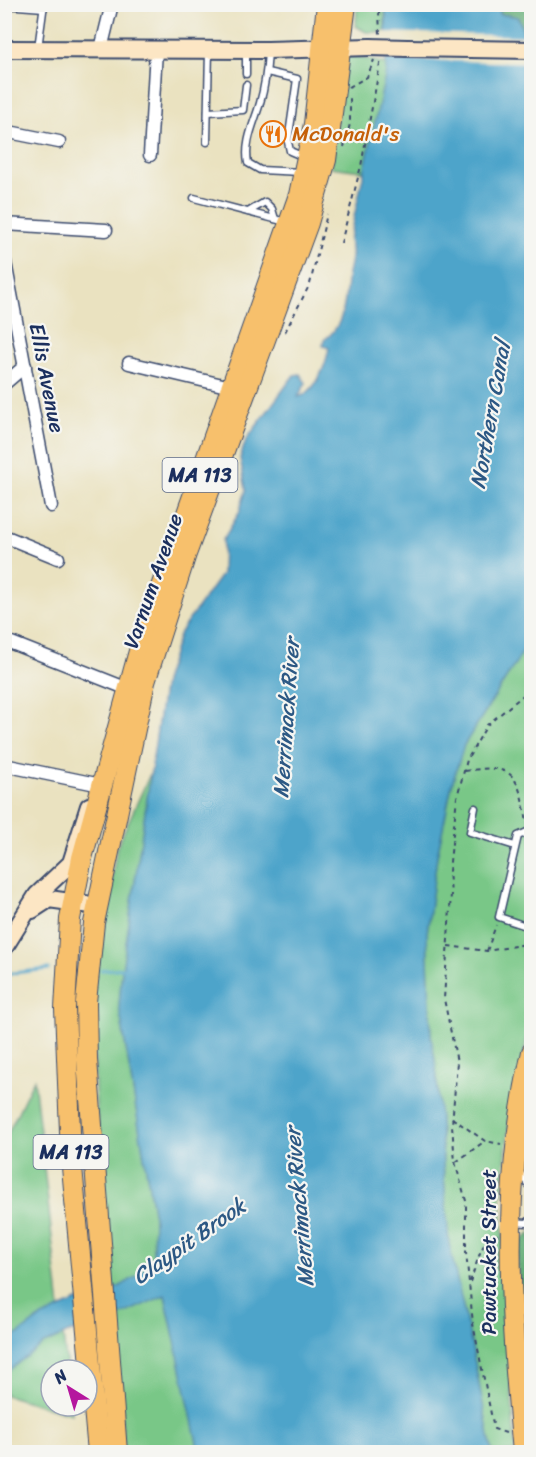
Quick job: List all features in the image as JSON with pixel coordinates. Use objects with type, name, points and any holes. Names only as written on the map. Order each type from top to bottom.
[{"type":"main road","name":"MA 113","points":[[327,4],[331,48]]},
{"type":"main road","name":"MA 113","points":[[331,48],[346,4]]},
{"type":"main road","name":"Varnum Avenue","points":[[74,902],[101,785],[163,575],[231,387],[282,221],[306,165],[331,48]]},
{"type":"main road","name":"Varnum Avenue","points":[[25,916],[40,902],[49,899],[98,906],[150,663],[186,554],[298,250],[322,174],[332,122],[331,48]]},
{"type":"main road","points":[[4,49],[531,50]]},
{"type":"main road","name":"Varnum Avenue","points":[[4,948],[37,895],[71,863],[80,828],[94,793],[101,785]]},
{"type":"main road","points":[[51,883],[64,887],[74,902]]},
{"type":"main road","name":"MA 113","points":[[74,902],[66,956],[65,1025],[71,1156],[85,1330],[98,1452]]},
{"type":"main road","name":"MA 113","points":[[98,906],[86,1002],[87,1037],[117,1452]]},
{"type":"main road","name":"Pawtucket Street","points":[[523,1452],[515,1355],[508,1152],[526,1111],[531,1052]]},
{"type":"street","points":[[101,49],[112,4]]},
{"type":"street","points":[[150,155],[156,50]]},
{"type":"street","points":[[4,131],[59,142]]},
{"type":"street","points":[[4,224],[106,230]]},
{"type":"street","name":"Ellis Avenue","points":[[4,257],[51,506]]},
{"type":"street","points":[[129,363],[231,387]]},
{"type":"street","points":[[4,384],[25,366]]},
{"type":"street","points":[[4,536],[58,558]]},
{"type":"street","points":[[4,640],[128,689]]},
{"type":"street","points":[[4,765],[101,785]]},
{"type":"lane","points":[[4,4],[44,6],[38,49]]},
{"type":"lane","points":[[207,142],[209,50]]},
{"type":"lane","points":[[246,50],[246,74]]},
{"type":"lane","points":[[268,50],[267,72],[245,148],[248,163],[260,170],[288,169],[306,165]]},
{"type":"lane","points":[[267,72],[297,79],[294,114],[288,142],[290,151],[306,165]]},
{"type":"lane","points":[[208,112],[243,110],[246,85]]},
{"type":"lane","points":[[294,114],[315,117]]},
{"type":"lane","points":[[194,198],[282,221]]},
{"type":"lane","points":[[248,212],[265,202],[282,221]]},
{"type":"lane","points":[[475,808],[470,832],[515,846]]},
{"type":"lane","points":[[531,830],[518,836],[499,917],[529,928],[531,911]]},
{"type":"lane","points":[[508,1152],[531,1190]]},
{"type":"lane","points":[[509,1226],[527,1222],[531,1218]]},
{"type":"path","points":[[350,87],[367,77],[372,69],[379,11]]},
{"type":"path","points":[[341,243],[381,68],[376,50]]},
{"type":"path","points":[[345,83],[350,87]]},
{"type":"path","points":[[342,154],[350,124],[350,87]]},
{"type":"path","points":[[283,335],[310,284],[329,207]]},
{"type":"path","points":[[510,1432],[503,1434],[494,1429],[473,1324],[466,1201],[455,1162],[452,1118],[457,1062],[444,999],[451,894],[449,871],[457,797],[464,771],[476,741],[488,724],[531,688]]},
{"type":"path","points":[[464,771],[493,766],[513,776],[519,785],[531,830]]},
{"type":"path","points":[[487,951],[499,917]]},
{"type":"path","points":[[448,946],[487,951],[531,943]]},
{"type":"path","points":[[452,1118],[485,1141],[508,1152]]},
{"type":"path","points":[[455,1162],[485,1141]]},
{"type":"path","points":[[469,1285],[489,1237],[509,1226]]},
{"type":"green space","points":[[357,5],[385,5],[385,32],[366,32],[356,26]]},
{"type":"green space","points":[[499,5],[531,5],[531,36],[525,36],[518,17],[500,14]]},
{"type":"green space","points":[[345,53],[396,67],[384,174],[331,167]]},
{"type":"green space","points":[[527,645],[532,647],[532,1016],[510,1114],[501,1200],[515,1452],[492,1452],[449,1244],[436,1067],[431,1036],[427,933],[437,856],[452,784],[464,745]]},
{"type":"green space","points":[[151,772],[119,1006],[154,1217],[153,1257],[165,1295],[200,1452],[124,1452],[95,1092],[93,992],[117,847]]},
{"type":"green space","points":[[34,1079],[66,1358],[39,1358],[39,1405],[5,1395],[4,1141]]},
{"type":"green space","points":[[531,1232],[531,1452],[516,1244]]},
{"type":"water","points":[[386,5],[499,5],[500,14],[518,17],[525,36],[527,61],[531,68],[531,643],[527,645],[464,745],[452,784],[437,856],[427,933],[431,1036],[436,1067],[449,1244],[492,1452],[199,1452],[165,1295],[101,1324],[75,1330],[42,1345],[5,1373],[5,1344],[40,1318],[77,1301],[119,1287],[139,1275],[153,1257],[154,1217],[119,1006],[122,971],[164,682],[180,632],[222,574],[223,540],[239,513],[246,490],[240,458],[246,440],[294,375],[300,374],[306,383],[298,397],[315,384],[323,370],[329,348],[323,346],[324,340],[331,335],[340,321],[351,256],[349,240],[386,72]]},
{"type":"pier","points":[[383,32],[528,36],[531,63],[383,59]]},
{"type":"waterway","points":[[101,970],[126,968]]},
{"type":"waterway","points":[[4,974],[49,969]]},
{"type":"place","name":"McDonald's","points":[[273,134]]},
{"type":"water label","name":"Northern Canal","points":[[490,415]]},
{"type":"water label","name":"Merrimack River","points":[[286,718]]},
{"type":"water label","name":"Merrimack River","points":[[299,1207]]},
{"type":"water label","name":"Claypit Brook","points":[[189,1241]]}]
